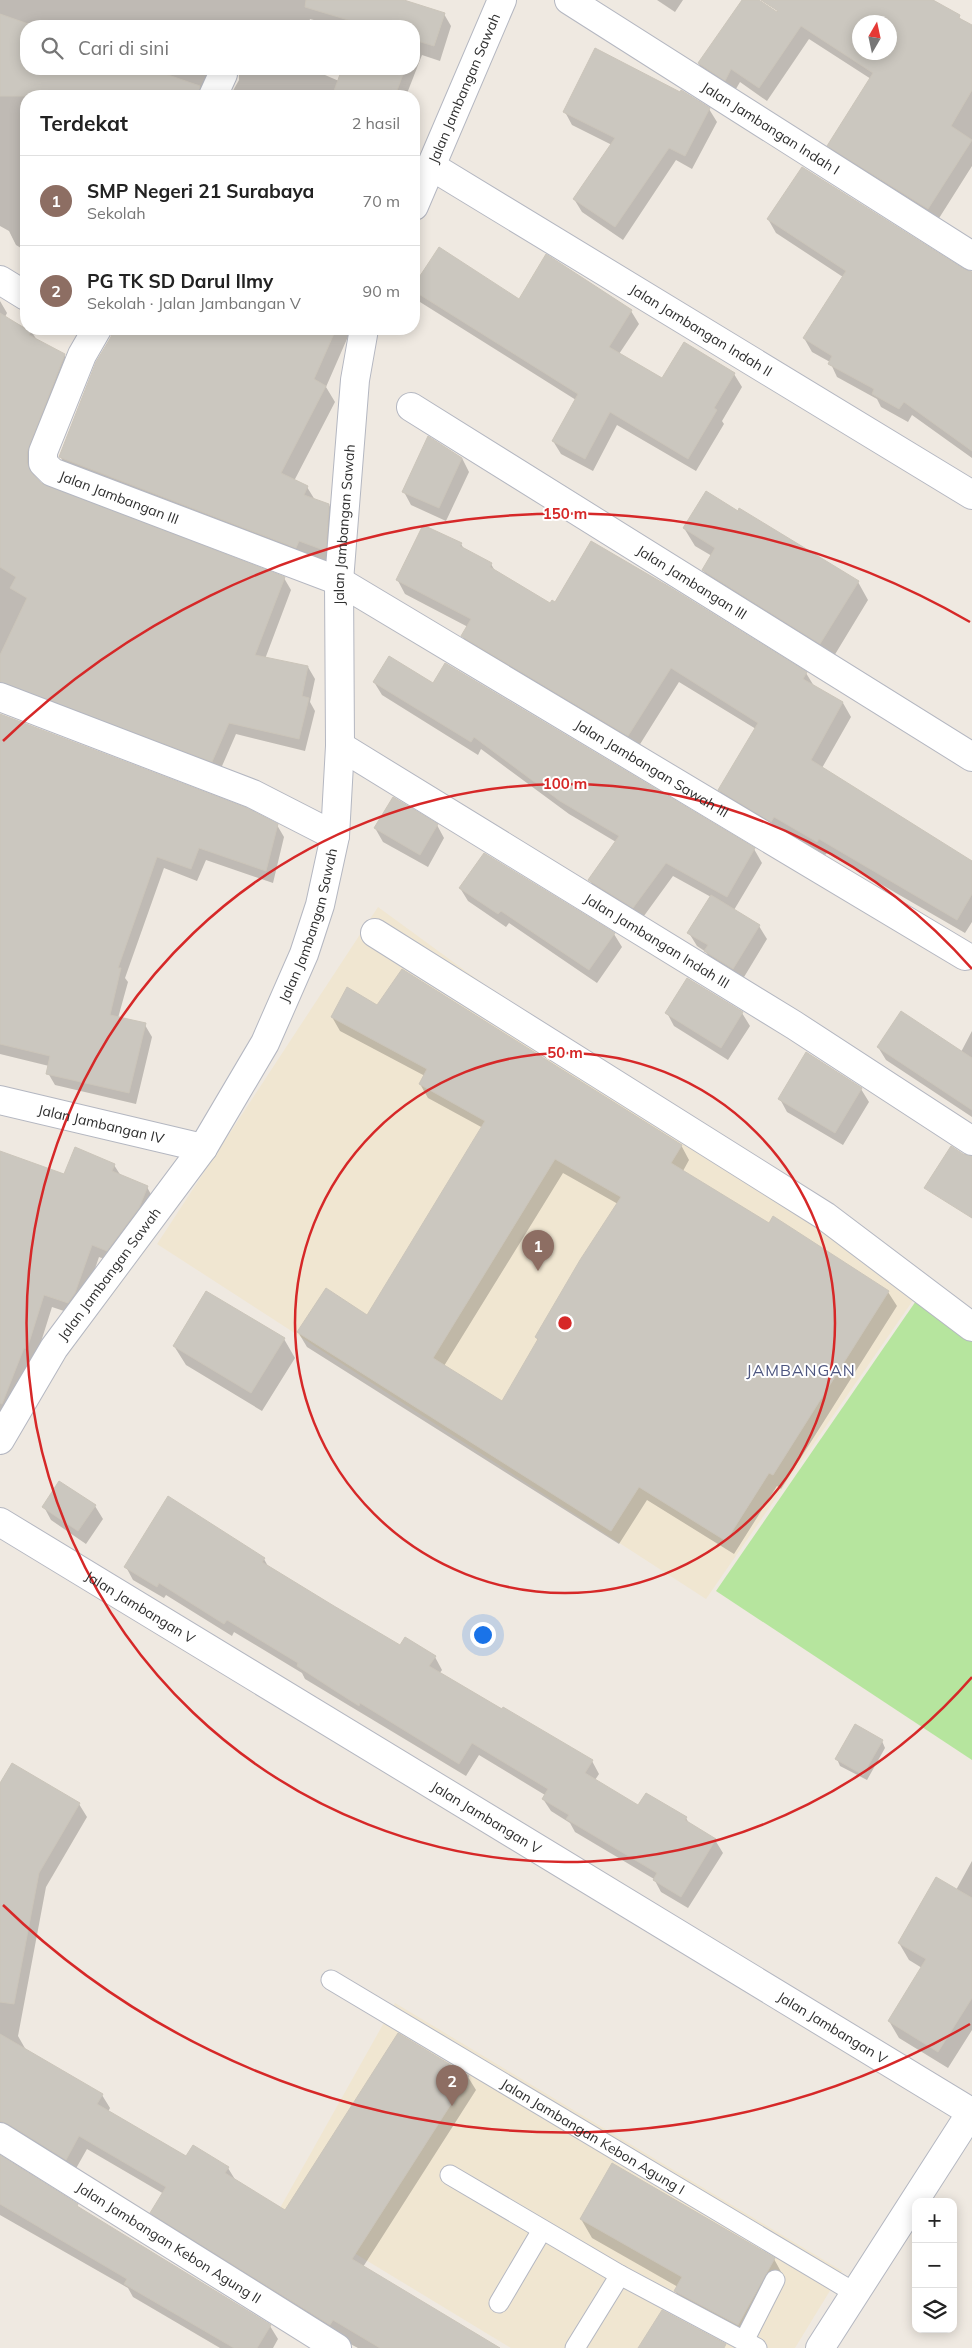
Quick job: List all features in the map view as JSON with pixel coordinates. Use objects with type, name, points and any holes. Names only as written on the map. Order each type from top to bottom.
[{"type":"street","name":"Jalan Jambangan Sawah","points":[[420,192],[502,0]]},
{"type":"street","name":"Jalan Jambangan Indah I","points":[[570,0],[972,256]]},
{"type":"street","name":"Jalan Jambangan Indah II","points":[[431,166],[972,495]]},
{"type":"street","points":[[0,280],[20,292]]},
{"type":"street","name":"Jalan Jambangan III","points":[[88,335],[43,452],[43,463],[52,472],[339,581]]},
{"type":"street","name":"Jalan Jambangan Sawah","points":[[0,1440],[54,1348],[203,1148],[265,1043],[304,954],[320,905],[334,836],[340,746],[339,581],[355,380],[363,335]]},
{"type":"street","name":"Jalan Jambangan III","points":[[411,408],[972,757]]},
{"type":"street","name":"Jalan Jambangan Sawah III","points":[[339,581],[965,956]]},
{"type":"street","points":[[0,698],[253,794],[334,836]]},
{"type":"street","name":"Jalan Jambangan Indah III","points":[[340,746],[794,1025],[972,1141]]},
{"type":"street","points":[[375,933],[825,1216],[972,1327]]},
{"type":"street","name":"Jalan Jambangan IV","points":[[0,1100],[203,1148]]},
{"type":"street","name":"Jalan Jambangan V","points":[[0,1522],[972,2112]]},
{"type":"street","points":[[820,2348],[972,2112]]},
{"type":"street","name":"Jalan Jambangan Kebon Agung II","points":[[0,2137],[337,2348]]},
{"type":"lane","name":"Jalan Jambangan Kebon Agung I","points":[[331,1980],[856,2292]]},
{"type":"lane","points":[[450,2175],[620,2274],[750,2344],[775,2280]]},
{"type":"lane","points":[[499,2303],[542,2230]]},
{"type":"lane","points":[[575,2348],[620,2274]]},
{"type":"shaded area","points":[[378,907],[914,1299],[706,1599],[157,1244]]},
{"type":"shaded area","points":[[395,2003],[842,2271],[795,2348],[511,2348],[280,2208]]},
{"type":"green space","points":[[918,1298],[972,1340],[972,1760],[716,1591]]},
{"type":"building","points":[[306,0],[404,0],[445,13],[434,46],[420,42],[420,20],[348,20],[305,7]]},
{"type":"building","points":[[742,0],[759,0],[777,12],[761,0],[933,0],[960,15],[959,18],[972,25],[972,90],[951,126],[972,140],[928,209],[827,146],[873,73],[853,60],[897,60],[897,15],[852,15],[852,59],[801,26],[759,88],[731,69],[725,81],[698,63]]},
{"type":"building","points":[[0,14],[20,21],[20,75],[168,75],[200,86],[199,90],[20,90],[20,96],[0,96]]},
{"type":"building","points":[[595,48],[680,92],[681,90],[710,108],[685,156],[669,148],[615,227],[573,199],[615,138],[563,112]]},
{"type":"building","points":[[340,75],[403,75],[397,90],[334,90]]},
{"type":"building","points":[[802,167],[964,269],[972,272],[972,451],[904,402],[899,409],[872,394],[874,389],[828,364],[832,356],[803,338],[846,271],[767,219]]},
{"type":"building","points":[[439,247],[519,299],[546,254],[632,310],[609,347],[662,378],[684,342],[735,373],[714,408],[717,410],[688,459],[610,412],[585,459],[552,441],[578,394],[420,295],[420,276]]},
{"type":"building","points":[[0,313],[20,325],[20,335],[29,335],[65,354],[27,452],[27,463],[32,473],[41,483],[285,577],[255,655],[308,666],[302,696],[309,698],[299,739],[229,723],[212,762],[0,682],[0,655],[27,598],[10,588],[16,577],[0,567]]},
{"type":"building","points":[[112,335],[333,335],[314,379],[326,386],[281,473],[308,486],[304,495],[329,504],[326,551],[299,541],[296,548],[59,457],[96,362]]},
{"type":"building","points":[[428,436],[462,458],[439,508],[402,492]]},
{"type":"building","points":[[706,491],[738,511],[739,508],[859,581],[820,644],[702,570],[715,548],[683,528]]},
{"type":"building","points":[[423,525],[462,543],[460,546],[492,563],[490,567],[550,603],[552,600],[555,602],[591,541],[807,672],[803,679],[843,702],[811,760],[972,861],[972,894],[957,920],[819,839],[817,842],[774,817],[771,822],[718,790],[758,723],[671,668],[628,736],[461,636],[471,619],[396,580]]},
{"type":"building","points":[[389,656],[433,683],[445,663],[755,848],[727,897],[666,863],[633,908],[588,880],[619,836],[560,801],[474,737],[471,742],[373,682]]},
{"type":"building","points":[[0,714],[247,808],[278,824],[266,871],[199,848],[191,869],[157,857],[118,968],[121,968],[110,1015],[146,1023],[129,1093],[46,1074],[50,1056],[0,1044]]},
{"type":"building","points":[[393,797],[438,824],[420,855],[374,828]]},
{"type":"building","points":[[484,853],[615,933],[589,970],[501,911],[498,914],[459,888]]},
{"type":"building","points":[[711,895],[760,925],[733,969],[704,951],[708,945],[687,933]]},
{"type":"building","points":[[402,969],[682,1145],[671,1163],[769,1223],[773,1216],[889,1291],[773,1475],[769,1473],[726,1541],[639,1487],[611,1531],[297,1332],[326,1288],[367,1315],[485,1121],[419,1084],[427,1069],[331,1017],[347,987],[377,1005]],"holes":[[[555,1159],[621,1197],[580,1260],[535,1337],[538,1339],[502,1401],[433,1358]]]},
{"type":"building","points":[[687,978],[743,1012],[721,1048],[665,1013]]},
{"type":"building","points":[[901,1011],[972,1058],[972,1110],[877,1047]]},
{"type":"building","points":[[806,1052],[862,1088],[835,1133],[778,1099]]},
{"type":"building","points":[[951,1146],[963,1154],[972,1156],[972,1218],[924,1188]]},
{"type":"building","points":[[75,1147],[115,1164],[112,1171],[148,1186],[139,1208],[107,1251],[92,1245],[75,1293],[68,1303],[44,1295],[27,1349],[24,1348],[2,1404],[0,1403],[0,1151],[64,1174]]},
{"type":"building","points":[[206,1291],[285,1338],[251,1393],[173,1346]]},
{"type":"building","points":[[59,1481],[96,1505],[78,1531],[42,1507]]},
{"type":"building","points":[[168,1496],[265,1558],[262,1562],[334,1606],[400,1645],[405,1637],[436,1656],[429,1666],[593,1760],[585,1773],[638,1805],[646,1793],[687,1817],[685,1820],[716,1839],[681,1897],[653,1880],[657,1873],[566,1819],[569,1815],[542,1799],[548,1789],[472,1743],[459,1764],[360,1703],[359,1706],[297,1666],[298,1663],[227,1620],[224,1624],[159,1583],[157,1587],[124,1567]]},
{"type":"building","points":[[855,1724],[883,1740],[863,1775],[835,1759]]},
{"type":"building","points":[[12,1763],[80,1803],[39,1873],[14,2004],[0,2002],[0,1783]]},
{"type":"building","points":[[936,1877],[972,1898],[972,1998],[938,2052],[888,2021],[926,1959],[898,1943]]},
{"type":"building","points":[[398,2033],[469,2076],[352,2259],[500,2348],[380,2348],[333,2320],[330,2325],[150,2213],[166,2187],[79,2136],[66,2160],[0,2121],[0,2034],[103,2094],[97,2104],[186,2156],[193,2145],[229,2167],[225,2173],[285,2210]]},
{"type":"building","points":[[0,2155],[78,2204],[77,2206],[271,2325],[257,2348],[234,2348],[124,2284],[127,2279],[0,2204]]},
{"type":"building","points":[[612,2163],[775,2258],[738,2325],[674,2291],[682,2277],[580,2219]]},
{"type":"building","points":[[662,2310],[726,2344],[724,2348],[638,2348]]},
{"type":"place","name":"SMP Negeri 21 Surabaya","points":[[538,1271]]},
{"type":"place","name":"PG TK SD Darul Ilmy","points":[[452,2106]]},
{"type":"district","name":"JAMBANGAN","points":[[801,1370]]}]
